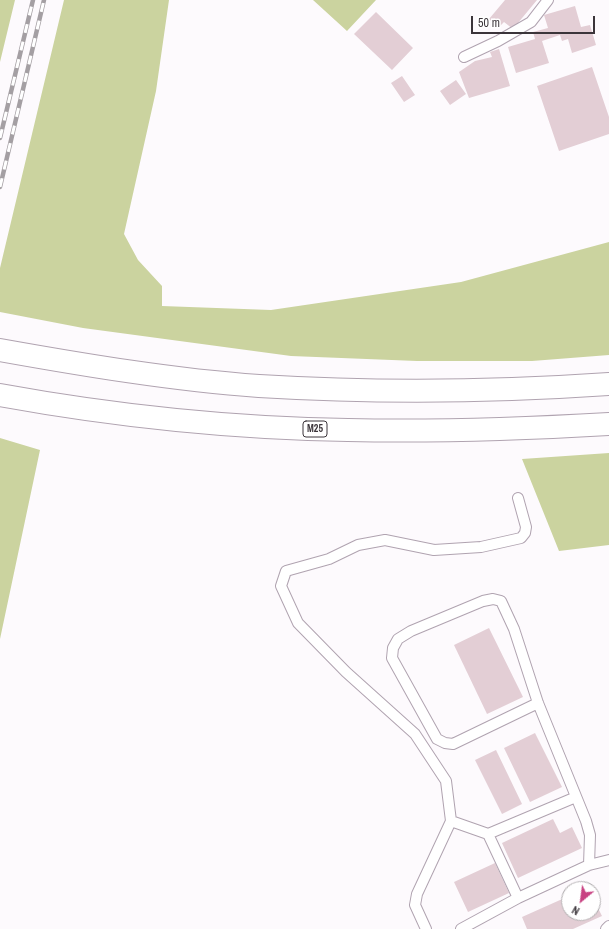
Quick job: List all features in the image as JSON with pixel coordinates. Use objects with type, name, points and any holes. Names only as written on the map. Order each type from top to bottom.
[{"type":"highway","points":[[0,350],[30,356],[172,376],[257,386],[344,390],[433,390],[518,389],[609,384]]},
{"type":"highway","name":"M25","points":[[0,395],[172,420],[302,429],[421,431],[609,424]]},
{"type":"lane","points":[[464,57],[498,42],[531,22],[548,0]]},
{"type":"lane","points":[[426,929],[415,905],[417,894],[451,821],[446,781],[415,734],[346,672],[298,623],[281,586],[286,571],[329,559],[358,545],[385,540],[434,550],[481,547],[521,538],[525,533],[526,527],[518,498]]},
{"type":"lane","points":[[538,703],[453,744],[445,743],[437,739],[392,658],[392,648],[398,639],[411,631],[483,601],[493,599],[501,601],[514,629],[538,703],[586,821],[590,835],[589,865]]},
{"type":"lane","points":[[451,821],[488,834],[576,797]]},
{"type":"lane","points":[[488,834],[518,898]]},
{"type":"lane","points":[[461,929],[518,898],[589,865],[609,860]]},
{"type":"lane","points":[[606,929],[609,926]]},
{"type":"green space","points":[[0,0],[15,0],[0,62]]},
{"type":"green space","points":[[64,0],[169,0],[156,91],[124,234],[138,260],[162,286],[162,306],[271,310],[461,282],[609,242],[609,355],[532,361],[417,361],[291,356],[83,328],[0,312],[0,268]]},
{"type":"green space","points":[[313,0],[376,0],[347,31]]},
{"type":"green space","points":[[0,438],[40,450],[0,639]]},
{"type":"green space","points":[[609,453],[609,545],[559,551],[522,459]]},
{"type":"building","points":[[505,0],[537,0],[513,29],[504,22],[499,27],[489,19]]},
{"type":"building","points":[[575,6],[581,27],[590,25],[596,45],[572,53],[568,39],[562,41],[560,35],[542,41],[549,63],[516,73],[508,47],[535,39],[533,32],[548,28],[544,15]]},
{"type":"building","points":[[376,12],[413,48],[392,70],[354,34]]},
{"type":"building","points":[[499,49],[510,86],[469,98],[459,72],[475,61],[492,57],[490,52]]},
{"type":"building","points":[[592,67],[609,117],[609,134],[559,151],[537,86]]},
{"type":"building","points":[[402,76],[415,95],[404,102],[391,83]]},
{"type":"building","points":[[456,80],[466,94],[450,105],[440,91]]},
{"type":"building","points":[[489,628],[523,697],[487,714],[454,645]]},
{"type":"building","points":[[535,733],[562,787],[530,802],[504,748]]},
{"type":"building","points":[[496,750],[522,804],[502,814],[475,760]]},
{"type":"building","points":[[553,819],[560,833],[572,827],[582,848],[518,878],[502,843]]},
{"type":"building","points":[[495,863],[509,893],[468,912],[454,882]]},
{"type":"building","points":[[561,900],[561,921],[591,921],[573,929],[527,929],[522,917]]},
{"type":"railway","points":[[0,138],[33,0]]},
{"type":"railway","points":[[0,187],[44,0]]}]
